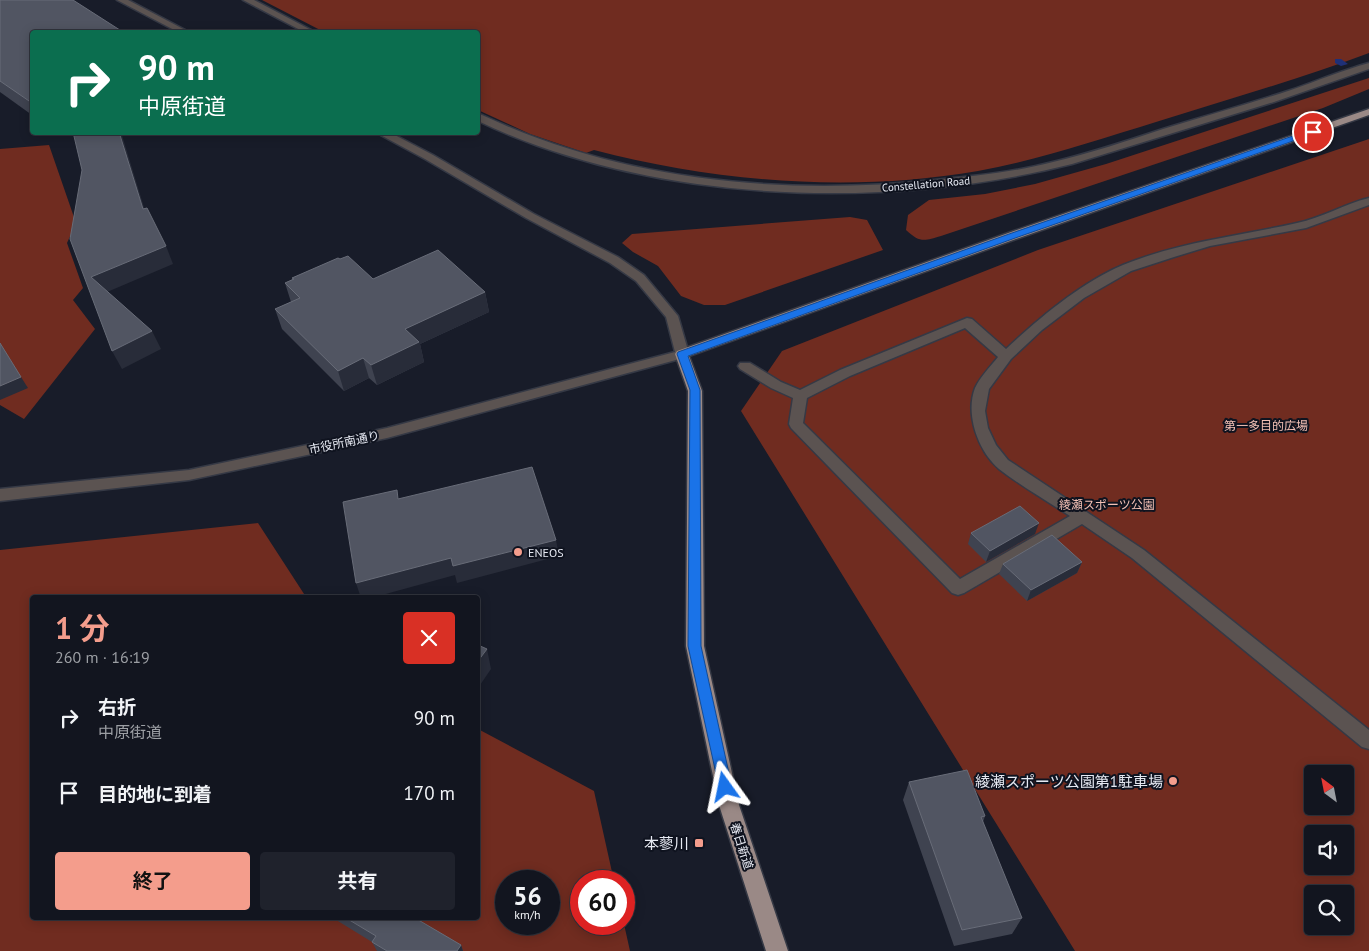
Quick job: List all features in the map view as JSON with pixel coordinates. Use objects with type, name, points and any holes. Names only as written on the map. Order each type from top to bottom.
[{"type":"main road","points":[[682,354],[1015,235],[1369,112]]},
{"type":"main road","name":"春日新道","points":[[682,354],[695,390],[695,646],[729,805],[777,951]]},
{"type":"street","points":[[121,0],[180,30]]},
{"type":"street","points":[[247,0],[306,30]]},
{"type":"street","name":"Constellation Road","points":[[480,118],[524,138],[594,160],[656,174],[730,183],[822,190],[899,188],[967,181],[1036,169],[1107,150],[1312,87],[1369,66]]},
{"type":"street","points":[[386,135],[429,157],[530,216],[614,260],[640,278],[672,316],[682,354]]},
{"type":"street","points":[[1369,201],[1302,226],[1208,243],[1126,268],[1080,295],[1037,326],[1006,356],[982,388],[978,411],[981,428],[990,447],[1003,464],[1138,554],[1369,741]]},
{"type":"street","points":[[800,396],[844,373],[967,322],[1006,356]]},
{"type":"street","name":"市役所南通り","points":[[0,495],[189,475],[387,433],[682,354]]},
{"type":"street","points":[[745,366],[800,396]]},
{"type":"street","points":[[800,396],[796,424],[958,588],[1082,517]]},
{"type":"green space","points":[[262,0],[1369,0],[1369,53],[1343,63],[1090,143],[1046,155],[978,171],[882,182],[784,181],[736,177],[688,170],[594,150],[586,153],[530,134],[480,111],[480,30],[320,30]]},
{"type":"green space","points":[[1369,78],[1369,89],[1323,108],[941,236],[922,240],[906,230],[908,215],[929,200],[985,194],[1035,184],[1106,164]]},
{"type":"green space","name":"綾瀬スポーツ公園","points":[[1369,139],[1369,951],[1075,951],[741,411],[782,351],[1038,250]]},
{"type":"green space","points":[[49,145],[76,223],[67,243],[83,288],[73,300],[95,329],[24,419],[0,405],[0,149]]},
{"type":"green space","points":[[850,217],[867,220],[883,250],[725,305],[704,305],[681,296],[658,266],[633,252],[622,243],[632,234]]},
{"type":"green space","points":[[258,523],[305,595],[30,595],[30,920],[480,920],[480,730],[594,791],[612,870],[570,870],[570,935],[626,935],[630,951],[0,951],[0,550]]},
{"type":"building","points":[[0,0],[73,0],[120,30],[30,30],[30,102],[0,81]]},
{"type":"building","points":[[74,135],[120,135],[143,209],[147,208],[166,246],[91,277],[152,331],[112,351],[70,239],[82,170]]},
{"type":"building","points":[[438,250],[485,292],[405,329],[419,342],[371,365],[363,358],[338,371],[275,309],[300,298],[285,283],[294,279],[292,278],[338,258],[348,256],[373,279]]},
{"type":"building","points":[[0,343],[21,377],[0,386]]},
{"type":"building","points":[[532,467],[556,540],[453,566],[451,558],[356,583],[343,502],[397,490],[398,499]]},
{"type":"building","points":[[1020,506],[1039,523],[990,551],[971,533]]},
{"type":"building","points":[[1052,535],[1082,562],[1031,590],[1003,564]]},
{"type":"building","points":[[480,646],[487,649],[480,658]]},
{"type":"building","points":[[967,770],[985,816],[981,817],[1022,918],[962,930],[909,782]]},
{"type":"building","points":[[349,920],[418,920],[461,945],[457,951],[387,951],[372,942],[376,936]]},
{"type":"waterway","points":[[1338,61],[1344,64]]},
{"type":"place","name":"ENEOS","points":[[518,552]]},
{"type":"place","name":"綾瀬スポーツ公園第1駐車場","points":[[1173,781]]},
{"type":"place","name":"本蓼川","points":[[699,843]]},
{"type":"route","points":[[725,787],[695,646],[695,390],[682,354],[1015,235],[1313,132]]},
{"type":"park label","name":"第一多目的広場","points":[[1266,425]]}]
